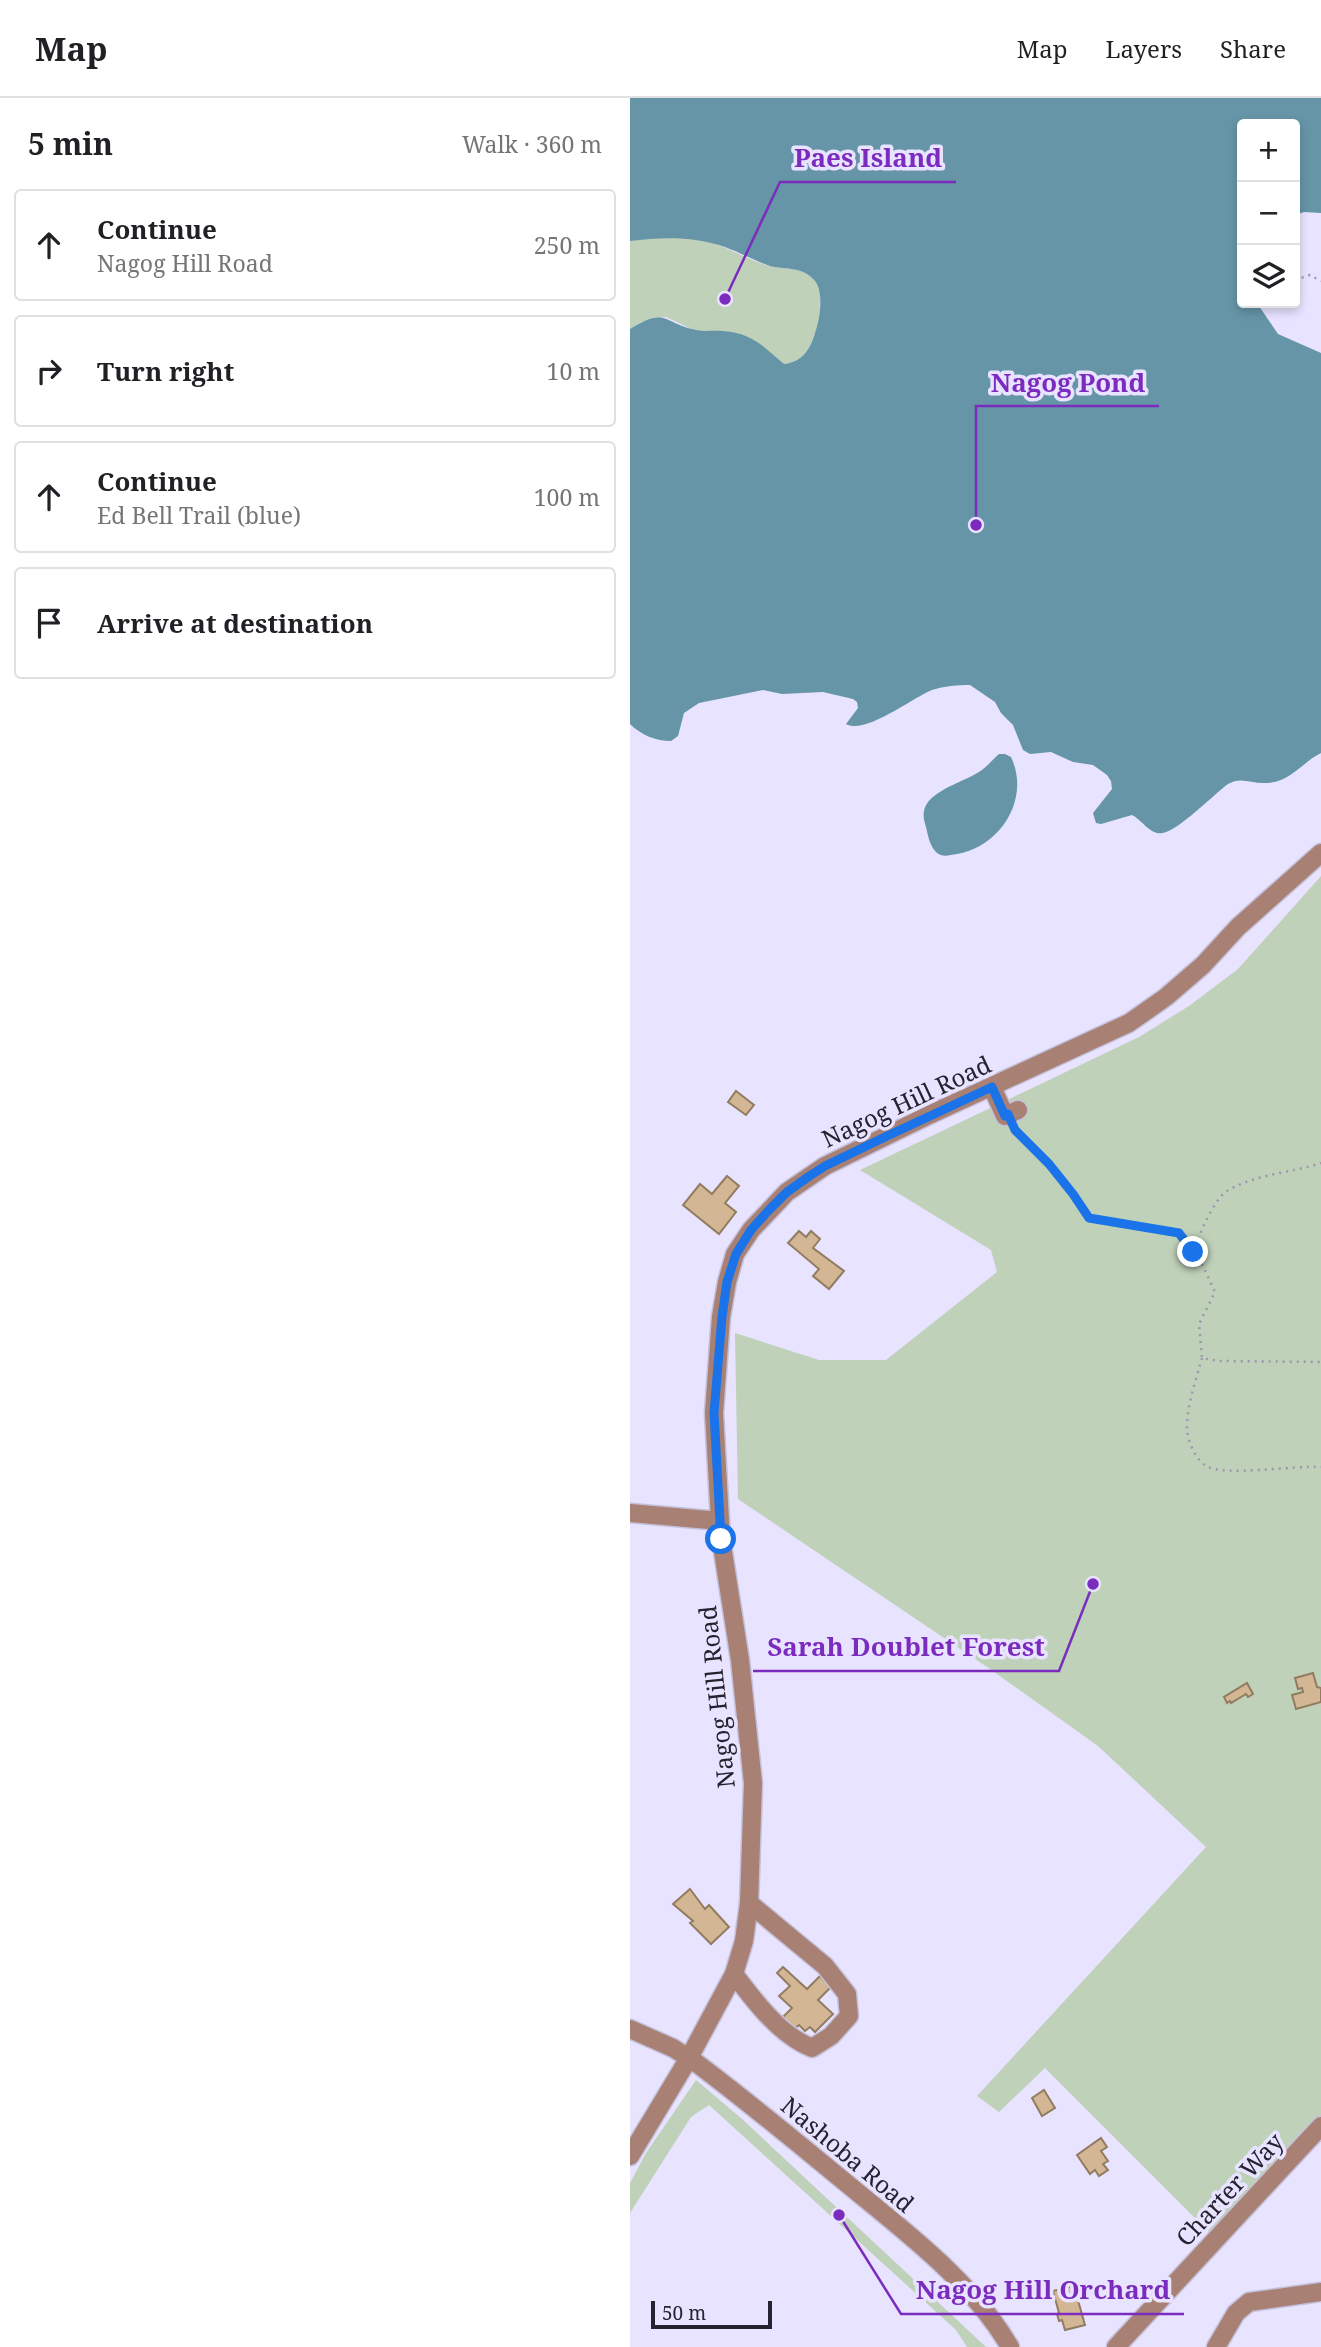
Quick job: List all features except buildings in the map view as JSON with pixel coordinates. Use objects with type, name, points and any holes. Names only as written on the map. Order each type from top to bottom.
[{"type":"street","name":"Nagog Hill Road","points":[[630,2156],[690,2058],[734,1974],[744,1941],[749,1903],[753,1783],[740,1660],[720,1521],[714,1413],[717,1361],[727,1282],[736,1254],[751,1230],[768,1211],[787,1192],[816,1172],[929,1115],[1129,1023],[1166,997],[1203,965],[1238,926],[1321,853]]},
{"type":"street","points":[[992,1087],[1005,1116],[1013,1112]]},
{"type":"street","points":[[630,1513],[720,1521]]},
{"type":"street","points":[[734,1974],[756,2004],[799,2043],[812,2048],[831,2036],[849,2016],[847,1994],[825,1966],[749,1903]]},
{"type":"street","name":"Nashoba Road","points":[[630,2029],[690,2058],[869,2202],[974,2296],[1010,2347]]},
{"type":"street","name":"Charter Way","points":[[1116,2347],[1321,2126]]},
{"type":"street","points":[[1216,2347],[1241,2306],[1249,2301],[1321,2292]]},
{"type":"path","points":[[1300,278],[1310,275],[1321,281]]},
{"type":"path","points":[[1013,1112],[1015,1130],[1049,1164],[1089,1218],[1179,1233],[1202,1264],[1215,1292],[1199,1324],[1202,1358],[1194,1384],[1187,1429],[1194,1452],[1207,1466],[1227,1470],[1321,1467]]},
{"type":"path","points":[[1193,1252],[1202,1227],[1225,1192],[1252,1181],[1321,1163]]},
{"type":"path","points":[[1202,1358],[1218,1361],[1321,1362]]},
{"type":"green space","points":[[651,238],[705,240],[755,261],[796,270],[811,277],[820,292],[820,306],[817,327],[808,350],[795,361],[783,364],[737,333],[696,331],[666,317],[641,322],[630,329],[630,241]]},
{"type":"green space","points":[[1321,876],[1321,2140],[1222,2245],[1045,2068],[999,2112],[977,2096],[1206,1847],[1098,1746],[990,1669],[738,1499],[735,1333],[819,1360],[886,1360],[997,1272],[991,1250],[860,1170],[1139,1037],[1189,1006],[1238,969]]},
{"type":"green space","points":[[696,2080],[742,2119],[986,2347],[967,2347],[956,2330],[709,2105],[691,2117],[630,2213],[630,2183],[646,2153]]},
{"type":"water","points":[[630,98],[1321,98],[1321,213],[1300,213],[1300,119],[1237,119],[1237,308],[1260,308],[1278,334],[1321,353],[1321,753],[1281,780],[1260,783],[1242,780],[1228,784],[1178,826],[1159,833],[1132,815],[1096,823],[1093,813],[1112,789],[1107,775],[1093,765],[1073,762],[1051,752],[1030,754],[1023,750],[1013,725],[995,702],[970,685],[932,690],[876,720],[854,726],[846,724],[858,708],[853,699],[823,692],[782,694],[763,690],[699,703],[684,713],[678,736],[671,741],[649,737],[639,731],[630,724],[630,329],[642,322],[659,318],[696,330],[733,332],[757,342],[784,364],[790,363],[800,358],[811,345],[818,321],[820,292],[815,281],[805,273],[770,266],[713,243],[678,238],[630,241]]},
{"type":"water","points":[[999,754],[1011,757],[1016,773],[1017,789],[1008,819],[986,842],[972,850],[943,856],[938,854],[931,844],[925,824],[926,805],[939,792],[982,770]]},
{"type":"place","name":"Paes Island","points":[[725,299]]},
{"type":"place","name":"Nagog Pond","points":[[976,525]]},
{"type":"place","name":"Sarah Doublet Forest","points":[[1093,1584]]},
{"type":"place","name":"Nagog Hill Orchard","points":[[839,2215]]},
{"type":"route","points":[[721,1539],[714,1413],[717,1361],[727,1282],[736,1254],[751,1230],[787,1192],[825,1166],[992,1087],[1005,1116],[1008,1114],[1015,1130],[1027,1139],[1049,1164],[1089,1218],[1179,1233],[1193,1252]]}]
